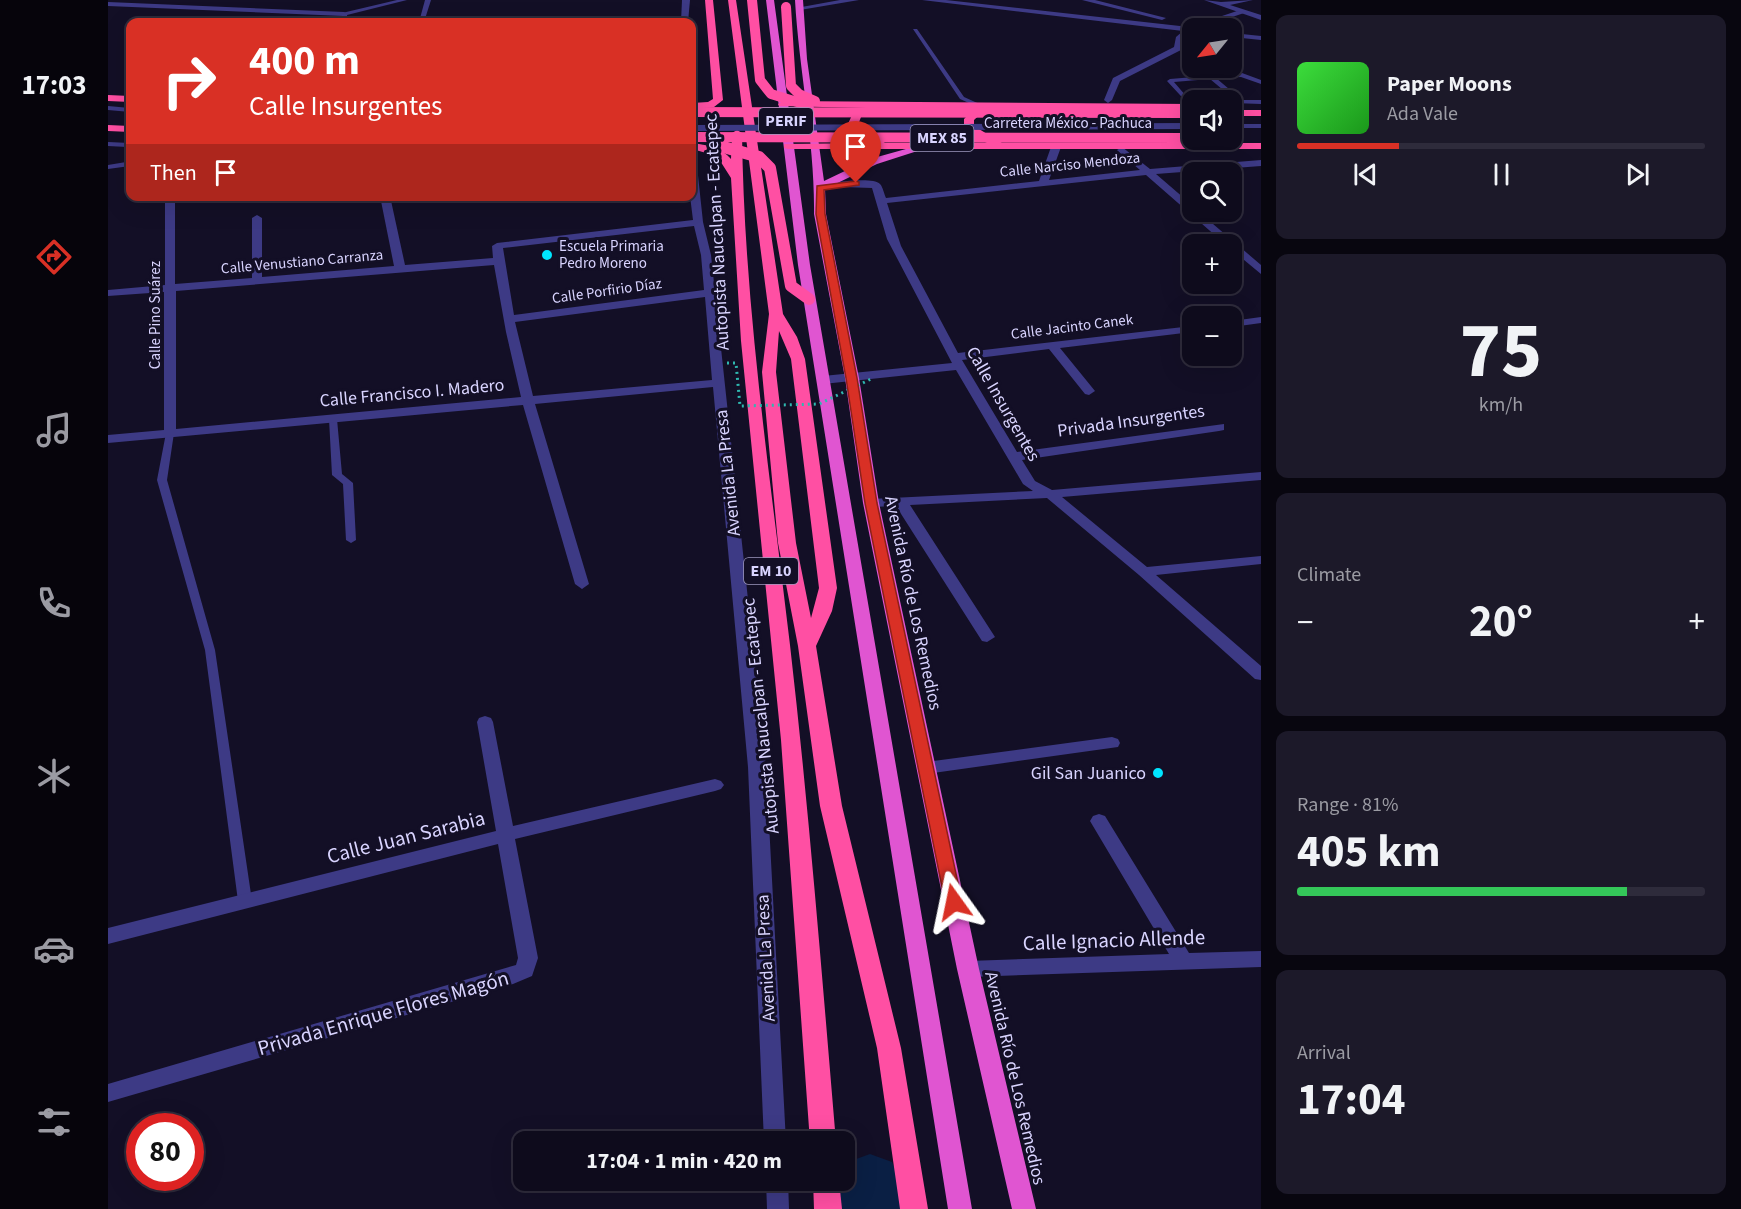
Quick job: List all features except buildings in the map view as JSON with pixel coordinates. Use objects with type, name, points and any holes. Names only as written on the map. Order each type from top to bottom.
[{"type":"highway","points":[[696,106],[710,105],[718,100],[709,0]]},
{"type":"highway","name":"Autopista Naucalpan - Ecatepec","points":[[722,0],[739,147],[738,178],[748,341],[790,740],[822,1131]]},
{"type":"highway","name":"Autopista Naucalpan - Ecatepec","points":[[732,0],[776,314],[772,332],[770,372],[787,543],[807,646],[831,806],[889,1048],[914,1209]]},
{"type":"highway","points":[[752,0],[760,80],[765,88],[777,97],[799,104],[925,113]]},
{"type":"highway","name":"PERIF","points":[[770,0],[809,299],[960,1209]]},
{"type":"highway","points":[[786,3],[789,74],[794,91],[815,101],[855,107]]},
{"type":"highway","name":"Avenida Río de Los Remedios","points":[[799,4],[820,188],[820,214],[852,378],[871,503],[968,969],[1024,1209]]},
{"type":"highway","points":[[108,90],[126,92]]},
{"type":"highway","points":[[108,98],[126,99]]},
{"type":"highway","points":[[783,104],[982,107],[1182,106]]},
{"type":"highway","points":[[1242,105],[1261,107]]},
{"type":"highway","points":[[882,106],[858,115],[852,126],[858,133],[871,139],[900,146]]},
{"type":"highway","points":[[982,107],[969,119],[969,127],[982,137],[1009,146]]},
{"type":"highway","name":"Carretera México - Pachuca","points":[[696,112],[1182,113]]},
{"type":"highway","points":[[1242,113],[1261,113]]},
{"type":"highway","points":[[108,121],[126,122]]},
{"type":"highway","name":"Carretera México - Pachuca","points":[[696,137],[1182,138]]},
{"type":"highway","points":[[1242,138],[1261,138]]},
{"type":"highway","points":[[696,145],[742,150],[759,157],[770,168],[791,286],[809,299]]},
{"type":"highway","points":[[696,146],[716,151],[727,157],[738,178]]},
{"type":"highway","points":[[788,146],[1261,147]]},
{"type":"highway","points":[[820,188],[864,164],[892,153],[931,146]]},
{"type":"highway","name":"Autopista Naucalpan - Ecatepec","points":[[776,314],[790,337],[798,359],[828,588],[823,611],[807,646]]},
{"type":"highway","points":[[827,1191],[828,1209]]},
{"type":"street","points":[[182,6],[189,0]]},
{"type":"street","points":[[686,0],[686,18]]},
{"type":"street","points":[[799,4],[855,0]]},
{"type":"street","points":[[926,0],[1182,28]]},
{"type":"street","points":[[1086,0],[1182,26]]},
{"type":"street","points":[[1208,0],[1240,13],[1261,18]]},
{"type":"street","points":[[1222,4],[1249,0]]},
{"type":"street","points":[[108,4],[182,6],[344,18]]},
{"type":"street","points":[[108,14],[120,4]]},
{"type":"street","points":[[1226,18],[1240,13]]},
{"type":"street","points":[[1108,100],[1116,80],[1178,48],[1182,36]]},
{"type":"street","points":[[1242,36],[1261,38]]},
{"type":"street","points":[[1043,183],[1056,147]]},
{"type":"street","points":[[1122,150],[1182,201]]},
{"type":"street","name":"Calle Narciso Mendoza","points":[[883,201],[1149,172],[1261,163]]},
{"type":"street","points":[[820,188],[869,183],[876,185],[883,201]]},
{"type":"street","name":"Calle Pino Suárez","points":[[170,201],[170,433]]},
{"type":"street","points":[[387,201],[400,269]]},
{"type":"street","name":"Avenida La Presa","points":[[696,201],[706,255],[757,767],[774,1131]]},
{"type":"street","name":"Calle Insurgentes","points":[[883,201],[894,243],[957,362],[1030,484],[1050,494],[1144,572],[1261,675]]},
{"type":"street","points":[[256,218],[257,280]]},
{"type":"street","points":[[582,584],[527,401],[509,319],[497,246],[698,222]]},
{"type":"street","points":[[1205,222],[1219,234]]},
{"type":"street","points":[[1242,255],[1261,271]]},
{"type":"street","name":"Calle Venustiano Carranza","points":[[108,293],[499,261]]},
{"type":"street","name":"Calle Porfirio Díaz","points":[[509,319],[710,293]]},
{"type":"street","points":[[1242,323],[1261,321]]},
{"type":"street","name":"Calle Jacinto Canek","points":[[823,380],[852,378],[1052,346],[1182,330]]},
{"type":"street","points":[[1052,346],[1089,392]]},
{"type":"street","name":"Calle Francisco I. Madero","points":[[108,439],[719,383]]},
{"type":"street","name":"Privada Insurgentes","points":[[1013,457],[1219,427]]},
{"type":"street","points":[[871,503],[1050,494],[1261,476]]},
{"type":"street","points":[[900,501],[987,637]]},
{"type":"street","points":[[1144,572],[1261,560]]},
{"type":"street","points":[[485,722],[505,834]]},
{"type":"street","points":[[926,768],[1112,743]]},
{"type":"street","name":"Calle Juan Sarabia","points":[[108,936],[505,834],[716,785]]},
{"type":"street","points":[[1099,821],[1183,961]]},
{"type":"street","name":"Privada Enrique Flores Magón","points":[[108,1093],[513,976],[525,970],[528,958],[505,834]]},
{"type":"street","name":"Calle Ignacio Allende","points":[[968,969],[1261,959]]},
{"type":"street","points":[[777,1191],[778,1209]]},
{"type":"lane","points":[[344,18],[404,0]]},
{"type":"lane","points":[[423,18],[428,0]]},
{"type":"lane","points":[[915,30],[962,98],[982,107]]},
{"type":"lane","points":[[1242,76],[1250,76],[1261,82]]},
{"type":"lane","points":[[1182,95],[1170,81],[1201,78]]},
{"type":"lane","points":[[1212,78],[1222,90]]},
{"type":"lane","points":[[1242,103],[1261,102]]},
{"type":"lane","points":[[108,108],[126,110]]},
{"type":"lane","points":[[108,114],[126,115]]},
{"type":"lane","points":[[696,128],[1182,126]]},
{"type":"lane","points":[[1242,126],[1261,126]]},
{"type":"lane","points":[[108,138],[113,128]]},
{"type":"lane","points":[[696,133],[1182,132]]},
{"type":"lane","points":[[1242,132],[1261,132]]},
{"type":"lane","points":[[108,144],[126,145]]},
{"type":"lane","points":[[108,167],[126,164]]},
{"type":"lane","points":[[333,418],[337,475],[348,483],[351,540]]},
{"type":"lane","points":[[170,433],[162,480],[210,650],[245,901]]},
{"type":"path","points":[[727,363],[736,363],[740,406],[819,404],[871,379]]},
{"type":"waterway","points":[[870,1183],[873,1209]]},
{"type":"place","name":"Escuela Primaria Pedro Moreno","points":[[547,255]]},
{"type":"place","name":"Gil San Juanico","points":[[1158,773]]},
{"type":"route","points":[[856,183],[820,188],[820,214],[852,378],[871,503],[954,902]]}]
